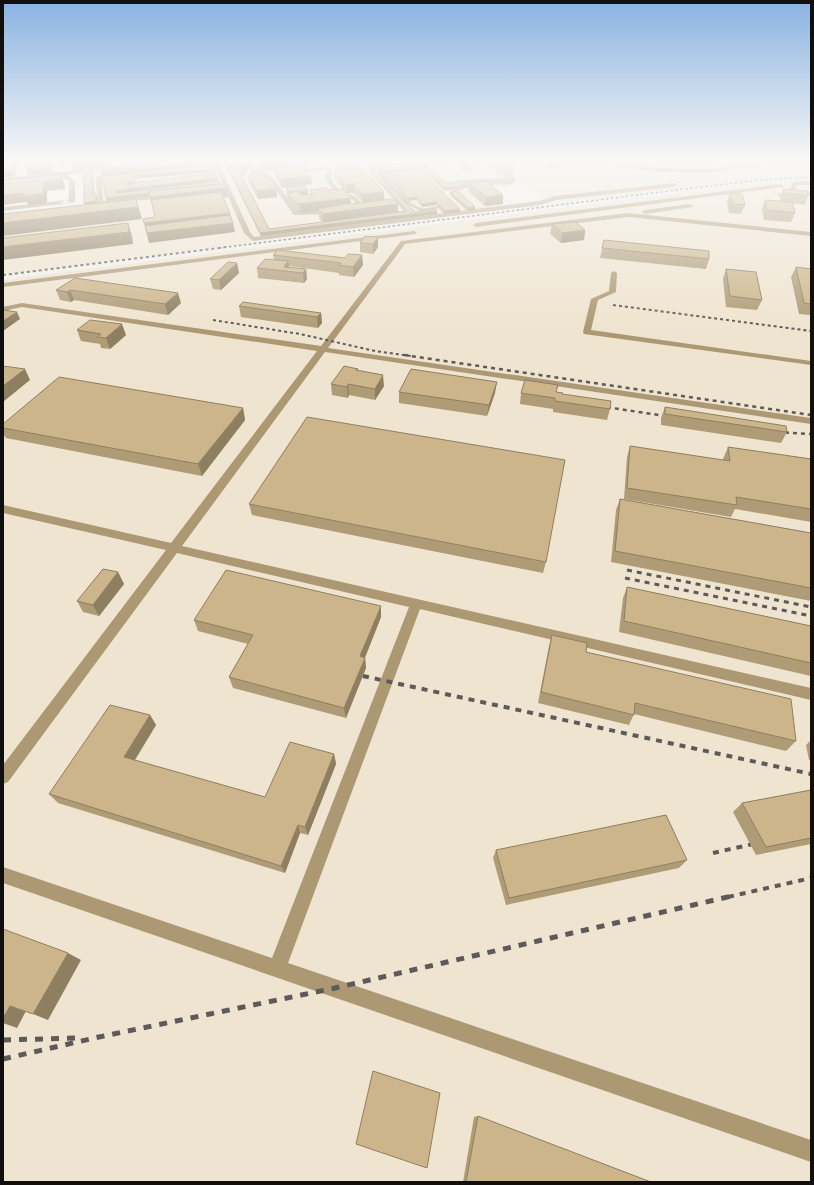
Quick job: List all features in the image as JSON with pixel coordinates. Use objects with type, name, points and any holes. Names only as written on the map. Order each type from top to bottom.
[{"type":"street","points":[[240,217],[247,233],[253,239],[425,217]]},
{"type":"street","points":[[469,226],[537,217]]},
{"type":"street","points":[[3,777],[402,242],[609,217]]},
{"type":"street","points":[[650,217],[811,234]]},
{"type":"street","points":[[3,285],[422,232]]},
{"type":"street","points":[[614,273],[612,292],[595,299],[587,332],[811,363]]},
{"type":"street","points":[[3,309],[22,305],[811,421]]},
{"type":"street","points":[[3,509],[811,694]]},
{"type":"street","points":[[277,969],[416,603]]},
{"type":"street","points":[[3,875],[811,1151]]},
{"type":"shaded area","points":[[3,217],[443,217],[3,275]]},
{"type":"shaded area","points":[[492,217],[811,217],[811,1182],[3,1182],[3,280]]},
{"type":"building","points":[[3,217],[51,217],[3,223]]},
{"type":"building","points":[[153,217],[193,217],[144,223],[143,219]]},
{"type":"building","points":[[212,217],[231,217],[233,223],[147,233],[145,226]]},
{"type":"building","points":[[252,217],[263,217],[269,229],[359,217],[386,217],[260,233]]},
{"type":"building","points":[[575,222],[585,230],[562,233],[552,224]]},
{"type":"building","points":[[128,223],[129,232],[3,247],[3,238]]},
{"type":"building","points":[[365,236],[378,237],[373,244],[360,243]]},
{"type":"building","points":[[604,240],[709,251],[709,259],[602,248]]},
{"type":"building","points":[[278,250],[345,258],[348,254],[362,255],[353,267],[338,265],[341,263],[273,255]]},
{"type":"building","points":[[265,259],[288,261],[284,267],[306,269],[303,273],[257,268]]},
{"type":"building","points":[[228,262],[237,263],[219,280],[210,279]]},
{"type":"building","points":[[796,267],[811,269],[811,304],[804,303]]},
{"type":"building","points":[[726,269],[756,272],[762,300],[730,296]]},
{"type":"building","points":[[75,278],[178,293],[165,304],[70,290],[67,292],[56,290]]},
{"type":"building","points":[[243,302],[321,313],[317,317],[239,306]]},
{"type":"building","points":[[3,310],[17,312],[3,321]]},
{"type":"building","points":[[90,320],[122,324],[106,338],[97,337],[101,334],[77,330]]},
{"type":"building","points":[[3,366],[25,369],[3,386]]},
{"type":"building","points":[[344,366],[383,375],[375,389],[348,384],[347,387],[331,384]]},
{"type":"building","points":[[411,369],[497,382],[489,405],[399,392]]},
{"type":"building","points":[[59,377],[243,408],[198,464],[3,428],[3,424]]},
{"type":"building","points":[[525,380],[558,385],[556,392],[563,393],[562,394],[611,401],[610,409],[555,401],[555,398],[521,393]]},
{"type":"building","points":[[665,407],[786,426],[787,432],[665,414]]},
{"type":"building","points":[[307,417],[565,460],[546,562],[249,504]]},
{"type":"building","points":[[630,446],[730,461],[728,447],[811,459],[811,509],[736,497],[737,505],[627,488]]},
{"type":"building","points":[[620,499],[811,533],[811,588],[615,551]]},
{"type":"building","points":[[103,569],[118,572],[93,605],[77,601]]},
{"type":"building","points":[[226,570],[381,606],[360,656],[365,658],[344,708],[229,677],[253,635],[194,620]]},
{"type":"building","points":[[627,587],[811,626],[811,663],[624,621]]},
{"type":"building","points":[[552,635],[587,643],[586,652],[791,699],[796,741],[635,703],[634,715],[541,692]]},
{"type":"building","points":[[110,705],[150,715],[124,757],[265,797],[290,742],[334,754],[305,827],[298,825],[281,866],[49,794]]},
{"type":"building","points":[[811,790],[811,838],[766,847],[742,803]]},
{"type":"building","points":[[666,815],[687,860],[509,898],[496,850]]},
{"type":"building","points":[[3,929],[68,953],[33,1014],[10,1006],[3,1018]]},
{"type":"building","points":[[373,1071],[440,1093],[427,1168],[356,1144]]},
{"type":"building","points":[[478,1116],[651,1182],[466,1182]]},
{"type":"railway","points":[[219,248],[461,217]]},
{"type":"railway","points":[[219,248],[227,247]]},
{"type":"railway","points":[[3,275],[219,248]]},
{"type":"railway","points":[[613,305],[811,331]]},
{"type":"railway","points":[[213,320],[300,334],[375,351],[407,355]]},
{"type":"railway","points":[[407,355],[811,415]]},
{"type":"railway","points":[[599,406],[672,417]]},
{"type":"railway","points":[[777,432],[811,434]]},
{"type":"railway","points":[[627,570],[811,607]]},
{"type":"railway","points":[[625,578],[811,616]]},
{"type":"railway","points":[[363,676],[811,774]]},
{"type":"railway","points":[[713,853],[762,842]]},
{"type":"railway","points":[[728,897],[811,878]]},
{"type":"railway","points":[[3,1059],[99,1037],[335,988],[732,896]]},
{"type":"railway","points":[[3,1040],[79,1038]]}]
